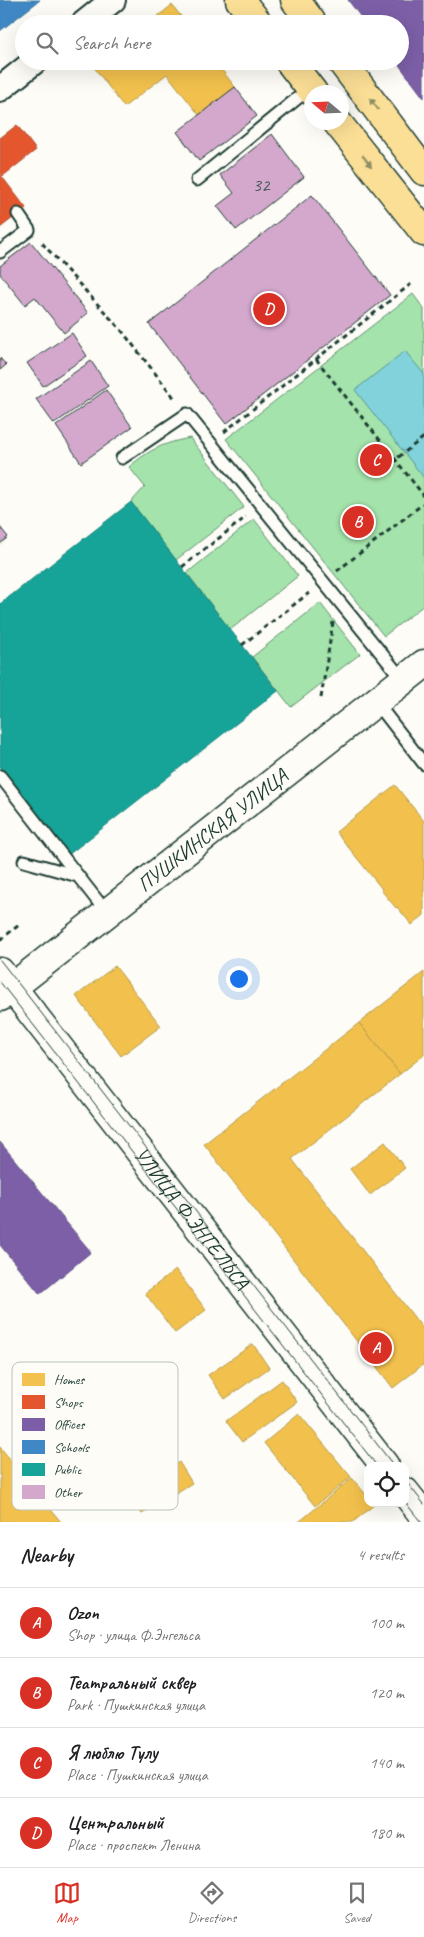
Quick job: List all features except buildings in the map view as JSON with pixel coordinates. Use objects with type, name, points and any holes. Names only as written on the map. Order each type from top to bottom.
[{"type":"main road","points":[[240,0],[252,15]]},
{"type":"main road","points":[[295,0],[306,15]]},
{"type":"main road","points":[[296,70],[308,85]]},
{"type":"main road","points":[[348,70],[424,171]]},
{"type":"main road","points":[[343,130],[424,232]]},
{"type":"street","points":[[94,15],[113,0]]},
{"type":"street","points":[[0,89],[24,70]]},
{"type":"street","name":"ПУШКИНСКАЯ УЛИЦА","points":[[4,985],[107,913],[414,672]]},
{"type":"street","name":"УЛИЦА Ф.ЭНГЕЛЬСА","points":[[4,985],[382,1462]]},
{"type":"street","points":[[409,1497],[424,1516]]},
{"type":"lane","points":[[197,180],[304,96]]},
{"type":"lane","points":[[0,252],[30,230],[18,214]]},
{"type":"lane","points":[[122,458],[187,414],[336,598],[414,672]]},
{"type":"lane","points":[[376,702],[424,764]]},
{"type":"lane","points":[[0,776],[107,913]]},
{"type":"lane","points":[[24,861],[78,876]]},
{"type":"path","points":[[30,230],[122,331],[187,414]]},
{"type":"path","points":[[229,428],[411,284]]},
{"type":"path","points":[[316,359],[424,496]]},
{"type":"path","points":[[377,474],[424,437]]},
{"type":"path","points":[[242,645],[424,503]]},
{"type":"path","points":[[182,567],[261,505]]},
{"type":"path","points":[[321,698],[336,598]]},
{"type":"path","points":[[0,940],[19,925]]},
{"type":"green space","points":[[413,294],[424,309],[424,605],[384,636],[226,439]]},
{"type":"green space","points":[[190,438],[244,507],[176,560],[131,502],[145,487],[129,467],[158,448],[172,442]]},
{"type":"green space","points":[[254,519],[298,576],[230,630],[187,573]]},
{"type":"green space","points":[[320,603],[360,654],[291,707],[252,657]]},
{"type":"water","points":[[405,351],[424,374],[424,478],[355,390]]},
{"type":"tram line","points":[[0,960],[391,1462]]},
{"type":"tram line","points":[[0,982],[374,1462]]},
{"type":"tram line","points":[[409,1485],[424,1504]]},
{"type":"tram line","points":[[409,1507],[421,1522]]},
{"type":"place","name":"Центральный","points":[[269,309]]},
{"type":"place","name":"Я люблю Тулу","points":[[376,460]]},
{"type":"place","name":"Театральный сквер","points":[[358,522]]},
{"type":"place","name":"Ozon","points":[[376,1348]]}]
